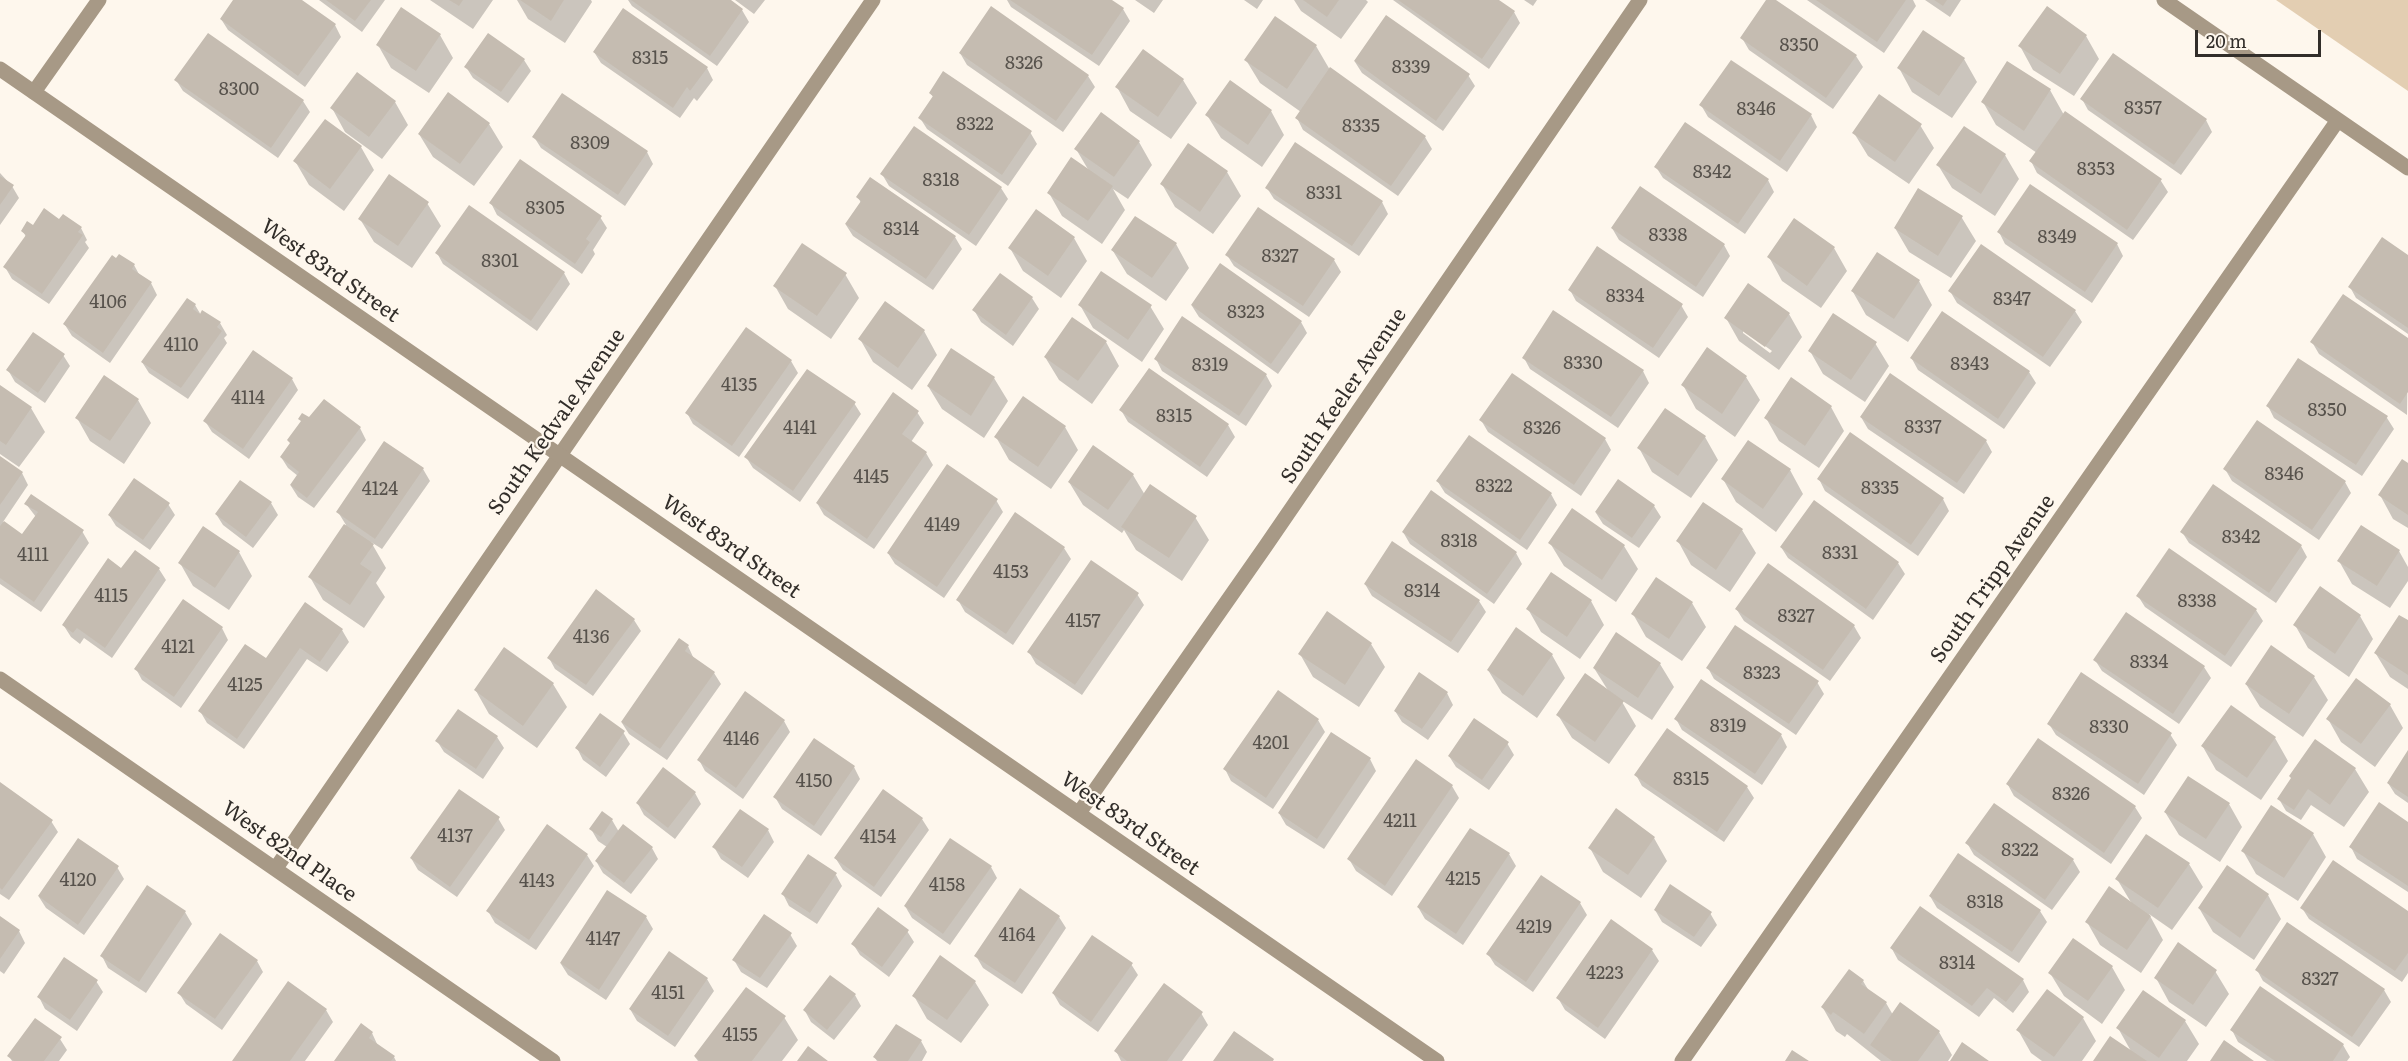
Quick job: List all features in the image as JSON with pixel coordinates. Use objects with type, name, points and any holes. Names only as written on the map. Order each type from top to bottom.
[{"type":"street","points":[[34,92],[99,0]]},
{"type":"street","name":"South Kedvale Avenue","points":[[276,868],[873,0]]},
{"type":"street","name":"South Keeler Avenue","points":[[1079,813],[1272,538],[1640,0]]},
{"type":"street","points":[[2164,0],[2408,168]]},
{"type":"street","name":"West 83rd Street","points":[[0,69],[1437,1061]]},
{"type":"street","name":"South Tripp Avenue","points":[[1683,1061],[2338,120]]},
{"type":"street","name":"West 82nd Place","points":[[0,679],[553,1061]]},
{"type":"shaded area","points":[[2276,0],[2408,0],[2408,91]]},
{"type":"building","points":[[233,0],[302,0],[336,24],[298,76],[220,19]]},
{"type":"building","points":[[326,0],[371,0],[355,21]]},
{"type":"building","points":[[449,0],[463,0],[459,6]]},
{"type":"building","points":[[520,0],[564,0],[551,21]]},
{"type":"building","points":[[631,0],[731,0],[743,9],[710,56]]},
{"type":"building","points":[[1010,0],[1112,0],[1124,8],[1092,55]]},
{"type":"building","points":[[1303,0],[1339,0],[1327,17]]},
{"type":"building","points":[[1398,0],[1499,0],[1515,11],[1482,59]]},
{"type":"building","points":[[1766,0],[1776,0],[1857,55],[1826,98],[1740,38]]},
{"type":"building","points":[[1816,0],[1906,0],[1877,42]]},
{"type":"building","points":[[1934,0],[1947,0],[1943,6]]},
{"type":"building","points":[[991,6],[1089,75],[1056,121],[959,53]]},
{"type":"building","points":[[2047,6],[2087,35],[2060,74],[2018,46]]},
{"type":"building","points":[[401,7],[441,34],[416,71],[376,45]]},
{"type":"building","points":[[623,8],[708,67],[690,91],[687,87],[673,108],[593,52]]},
{"type":"building","points":[[1386,15],[1470,74],[1436,121],[1354,61]]},
{"type":"building","points":[[1275,16],[1317,45],[1287,89],[1244,60]]},
{"type":"building","points":[[1923,30],[1965,58],[1939,96],[1897,68]]},
{"type":"building","points":[[208,33],[304,100],[271,148],[174,80]]},
{"type":"building","points":[[488,33],[525,59],[501,92],[464,67]]},
{"type":"building","points":[[1143,49],[1184,79],[1158,117],[1115,87]]},
{"type":"building","points":[[2113,53],[2207,119],[2174,165],[2080,99]]},
{"type":"building","points":[[1731,60],[1812,114],[1780,161],[1699,105]]},
{"type":"building","points":[[2007,61],[2051,89],[2024,131],[1981,102]]},
{"type":"building","points":[[1330,67],[1426,136],[1391,186],[1295,118]]},
{"type":"building","points":[[943,71],[1032,131],[1002,175],[918,118],[933,96],[929,93]]},
{"type":"building","points":[[357,72],[396,101],[369,137],[330,108]]},
{"type":"building","points":[[1230,80],[1272,110],[1248,145],[1205,115]]},
{"type":"building","points":[[448,92],[490,123],[460,164],[418,134]]},
{"type":"building","points":[[562,93],[648,151],[618,195],[532,137]]},
{"type":"building","points":[[1879,94],[1922,124],[1895,162],[1852,133]]},
{"type":"building","points":[[2065,111],[2162,179],[2127,230],[2029,161]]},
{"type":"building","points":[[1101,112],[1140,141],[1114,177],[1074,149]]},
{"type":"building","points":[[325,119],[362,146],[330,189],[293,161]]},
{"type":"building","points":[[1685,122],[1769,179],[1738,224],[1654,167]]},
{"type":"building","points":[[914,126],[1002,187],[969,235],[880,174]]},
{"type":"building","points":[[1964,126],[2006,154],[1981,194],[1936,165]]},
{"type":"building","points":[[1295,142],[1383,201],[1352,246],[1265,188]]},
{"type":"building","points":[[1188,143],[1228,171],[1200,212],[1160,184]]},
{"type":"building","points":[[1071,157],[1113,186],[1088,221],[1047,193]]},
{"type":"building","points":[[520,159],[602,216],[586,239],[590,242],[575,264],[489,203]]},
{"type":"building","points":[[389,174],[429,202],[398,246],[358,219]]},
{"type":"building","points":[[0,176],[14,185],[0,205]]},
{"type":"building","points":[[870,177],[956,236],[926,279],[845,224],[861,201],[856,197]]},
{"type":"building","points":[[2030,184],[2118,243],[2085,292],[1997,232]]},
{"type":"building","points":[[1640,186],[1725,244],[1696,287],[1611,228]]},
{"type":"building","points":[[1918,188],[1963,216],[1938,256],[1894,228]]},
{"type":"building","points":[[469,205],[565,272],[531,321],[435,253]]},
{"type":"building","points":[[1258,207],[1335,259],[1303,306],[1225,255]]},
{"type":"building","points":[[44,208],[59,219],[63,214],[82,227],[78,232],[83,235],[42,294],[3,267],[26,235],[21,231],[27,221],[33,225]]},
{"type":"building","points":[[1036,209],[1075,237],[1048,276],[1008,248]]},
{"type":"building","points":[[1135,216],[1177,243],[1152,278],[1111,250]]},
{"type":"building","points":[[1794,218],[1835,247],[1807,286],[1767,257]]},
{"type":"building","points":[[2382,237],[2408,255],[2408,328],[2348,287]]},
{"type":"building","points":[[802,243],[847,273],[817,316],[773,286]]},
{"type":"building","points":[[1981,244],[2076,310],[2043,357],[1948,291]]},
{"type":"building","points":[[1597,246],[1683,304],[1653,348],[1568,290]]},
{"type":"building","points":[[1877,252],[1920,280],[1894,319],[1851,291]]},
{"type":"building","points":[[119,254],[135,264],[132,269],[152,282],[103,353],[63,324],[112,255],[116,258]]},
{"type":"building","points":[[1220,263],[1302,321],[1271,364],[1191,305]]},
{"type":"building","points":[[1101,271],[1152,305],[1128,340],[1078,305]]},
{"type":"building","points":[[1000,273],[1033,297],[1006,335],[972,310]]},
{"type":"building","points":[[1748,283],[1790,313],[1765,347],[1724,318]]},
{"type":"building","points":[[2343,294],[2408,338],[2408,392],[2400,404],[2310,342]]},
{"type":"building","points":[[187,298],[196,304],[193,309],[200,314],[202,310],[221,322],[217,327],[222,331],[181,388],[141,362]]},
{"type":"building","points":[[885,301],[925,330],[898,368],[858,339]]},
{"type":"building","points":[[1553,310],[1644,370],[1611,417],[1522,358]]},
{"type":"building","points":[[1942,311],[2030,371],[1998,419],[1910,358]]},
{"type":"building","points":[[1833,313],[1877,342],[1851,380],[1808,351]]},
{"type":"building","points":[[1182,316],[1267,374],[1239,416],[1154,359]]},
{"type":"building","points":[[1072,317],[1107,341],[1078,381],[1044,357]]},
{"type":"building","points":[[746,327],[792,360],[732,446],[685,413]]},
{"type":"building","points":[[33,332],[65,354],[38,393],[6,370]]},
{"type":"building","points":[[1707,347],[1747,376],[1722,414],[1681,385]]},
{"type":"building","points":[[951,348],[995,377],[971,416],[927,386]]},
{"type":"building","points":[[253,350],[293,378],[243,449],[203,421]]},
{"type":"building","points":[[2298,358],[2388,416],[2356,465],[2266,406]]},
{"type":"building","points":[[1149,368],[1229,424],[1200,467],[1119,410]]},
{"type":"building","points":[[807,369],[856,402],[793,491],[744,457]]},
{"type":"building","points":[[1512,373],[1606,438],[1574,485],[1479,420]]},
{"type":"building","points":[[1890,373],[1987,440],[1957,483],[1860,417]]},
{"type":"building","points":[[104,375],[139,399],[110,441],[75,418]]},
{"type":"building","points":[[1791,377],[1832,406],[1805,446],[1764,418]]},
{"type":"building","points":[[0,385],[32,407],[6,445],[0,441]]},
{"type":"building","points":[[893,392],[919,411],[902,434],[927,452],[867,539],[816,503]]},
{"type":"building","points":[[1023,396],[1066,426],[1038,467],[994,437]]},
{"type":"building","points":[[324,399],[361,427],[307,498],[290,485],[299,472],[280,457],[290,443],[287,440],[301,421],[298,419],[302,413],[309,417]]},
{"type":"building","points":[[1665,408],[1706,436],[1678,476],[1637,448]]},
{"type":"building","points":[[2257,420],[2346,481],[2312,530],[2223,469]]},
{"type":"building","points":[[1850,432],[1944,498],[1911,545],[1817,479]]},
{"type":"building","points":[[1469,435],[1552,493],[1520,540],[1436,481]]},
{"type":"building","points":[[1748,440],[1791,469],[1763,509],[1721,479]]},
{"type":"building","points":[[384,441],[424,468],[375,539],[336,512]]},
{"type":"building","points":[[1093,445],[1134,474],[1108,510],[1068,482]]},
{"type":"building","points":[[0,456],[23,472],[0,505]]},
{"type":"building","points":[[2402,459],[2408,463],[2408,515],[2378,495]]},
{"type":"building","points":[[947,464],[998,499],[937,587],[887,553]]},
{"type":"building","points":[[134,478],[170,503],[143,540],[108,515]]},
{"type":"building","points":[[1618,479],[1655,505],[1632,538],[1595,512]]},
{"type":"building","points":[[240,480],[272,502],[246,537],[215,514]]},
{"type":"building","points":[[1150,484],[1197,516],[1169,558],[1121,527]]},
{"type":"building","points":[[2213,484],[2302,545],[2269,593],[2180,532]]},
{"type":"building","points":[[1431,490],[1517,552],[1487,594],[1402,532]]},
{"type":"building","points":[[31,494],[84,530],[34,602],[0,578],[0,526],[4,521],[22,534],[38,512],[24,504]]},
{"type":"building","points":[[1814,500],[1899,562],[1866,609],[1780,547]]},
{"type":"building","points":[[1703,502],[1743,529],[1716,570],[1676,541]]},
{"type":"building","points":[[1572,508],[1625,545],[1602,580],[1548,543]]},
{"type":"building","points":[[1015,512],[1065,547],[1006,634],[956,600]]},
{"type":"building","points":[[344,524],[374,544],[360,564],[372,572],[350,605],[308,577]]},
{"type":"building","points":[[2361,525],[2400,550],[2377,586],[2337,561]]},
{"type":"building","points":[[203,526],[240,551],[215,588],[178,563]]},
{"type":"building","points":[[1392,541],[1480,600],[1451,642],[1364,584]]},
{"type":"building","points":[[2169,548],[2257,609],[2225,656],[2136,596]]},
{"type":"building","points":[[135,550],[160,568],[105,648],[77,628],[73,633],[62,625],[108,558],[121,568]]},
{"type":"building","points":[[1091,560],[1139,593],[1075,685],[1027,652]]},
{"type":"building","points":[[1768,563],[1855,625],[1823,670],[1735,609]]},
{"type":"building","points":[[1551,572],[1592,600],[1567,637],[1526,609]]},
{"type":"building","points":[[1656,577],[1693,602],[1669,639],[1631,614]]},
{"type":"building","points":[[2320,586],[2361,615],[2335,654],[2293,625]]},
{"type":"building","points":[[596,589],[635,619],[586,685],[547,658]]},
{"type":"building","points":[[183,599],[223,627],[174,697],[134,669]]},
{"type":"building","points":[[305,602],[343,629],[320,662],[300,648],[237,739],[198,711],[245,644],[266,658]]},
{"type":"building","points":[[1327,611],[1372,643],[1345,685],[1298,654]]},
{"type":"building","points":[[2126,612],[2205,666],[2173,714],[2093,660]]},
{"type":"building","points":[[2399,615],[2408,620],[2408,675],[2374,653]]},
{"type":"building","points":[[1735,625],[1819,681],[1789,724],[1706,668]]},
{"type":"building","points":[[1516,627],[1553,654],[1523,696],[1487,670]]},
{"type":"building","points":[[1616,632],[1661,663],[1638,698],[1593,668]]},
{"type":"building","points":[[679,638],[689,645],[685,651],[715,672],[660,749],[621,722]]},
{"type":"building","points":[[2271,645],[2315,676],[2289,714],[2245,684]]},
{"type":"building","points":[[504,647],[554,683],[523,726],[474,690]]},
{"type":"building","points":[[1419,672],[1448,692],[1422,729],[1394,711]]},
{"type":"building","points":[[2081,672],[2172,733],[2138,784],[2047,724]]},
{"type":"building","points":[[1585,673],[1624,701],[1595,742],[1556,715]]},
{"type":"building","points":[[2356,678],[2391,704],[2361,744],[2326,719]]},
{"type":"building","points":[[1701,679],[1782,734],[1755,774],[1674,719]]},
{"type":"building","points":[[1278,690],[1319,719],[1266,798],[1223,769]]},
{"type":"building","points":[[745,691],[785,720],[736,788],[697,760]]},
{"type":"building","points":[[2231,705],[2276,737],[2247,778],[2201,746]]},
{"type":"building","points":[[458,709],[498,736],[476,769],[435,741]]},
{"type":"building","points":[[600,713],[625,731],[600,767],[575,748]]},
{"type":"building","points":[[1474,718],[1509,742],[1482,780],[1448,756]]},
{"type":"building","points":[[1667,728],[1748,786],[1717,832],[1634,775]]},
{"type":"building","points":[[1331,732],[1371,758],[1317,839],[1278,813]]},
{"type":"building","points":[[814,738],[855,766],[814,826],[773,797]]},
{"type":"building","points":[[2038,738],[2136,806],[2104,853],[2006,784]]},
{"type":"building","points":[[2315,739],[2356,768],[2330,805],[2308,789],[2294,810],[2277,799],[2291,778],[2289,776]]},
{"type":"building","points":[[2408,750],[2408,797],[2387,783]]},
{"type":"building","points":[[1416,759],[1453,785],[1385,886],[1347,859]]},
{"type":"building","points":[[663,767],[696,792],[668,828],[636,803]]},
{"type":"building","points":[[2188,776],[2230,803],[2206,839],[2164,812]]},
{"type":"building","points":[[0,782],[53,820],[2,890],[0,888]]},
{"type":"building","points":[[459,789],[500,817],[450,887],[410,858]]},
{"type":"building","points":[[883,789],[923,818],[874,887],[834,858]]},
{"type":"building","points":[[2379,802],[2408,822],[2408,886],[2349,847]]},
{"type":"building","points":[[1994,803],[2074,859],[2045,900],[1965,843]]},
{"type":"building","points":[[2271,805],[2314,833],[2284,878],[2241,851]]},
{"type":"building","points":[[1616,808],[1655,837],[1628,875],[1588,848]]},
{"type":"building","points":[[740,809],[769,829],[742,867],[712,847]]},
{"type":"building","points":[[602,811],[613,819],[601,837],[589,829]]},
{"type":"building","points":[[547,824],[588,854],[529,940],[486,911]]},
{"type":"building","points":[[623,824],[653,847],[624,883],[595,861]]},
{"type":"building","points":[[1470,828],[1510,853],[1456,934],[1417,907]]},
{"type":"building","points":[[2146,834],[2190,863],[2158,908],[2115,879]]},
{"type":"building","points":[[78,838],[119,866],[78,925],[38,896]]},
{"type":"building","points":[[950,838],[992,866],[943,934],[904,906]]},
{"type":"building","points":[[1958,853],[2041,910],[2012,952],[1929,896]]},
{"type":"building","points":[[808,854],[837,873],[810,913],[781,894]]},
{"type":"building","points":[[2333,860],[2408,911],[2408,953],[2395,971],[2300,908]]},
{"type":"building","points":[[2227,865],[2269,894],[2240,938],[2198,908]]},
{"type":"building","points":[[1541,875],[1581,902],[1526,982],[1486,954]]},
{"type":"building","points":[[1670,884],[1712,912],[1694,937],[1654,910]]},
{"type":"building","points":[[147,885],[186,911],[139,982],[100,956]]},
{"type":"building","points":[[2109,886],[2151,916],[2127,950],[2085,922]]},
{"type":"building","points":[[1020,888],[1060,916],[1015,983],[974,956]]},
{"type":"building","points":[[607,890],[647,916],[599,990],[560,963]]},
{"type":"building","points":[[1920,906],[2024,979],[2006,1002],[1987,988],[1972,1006],[1890,948]]},
{"type":"building","points":[[878,907],[909,930],[882,967],[851,944]]},
{"type":"building","points":[[764,914],[792,933],[760,978],[732,960]]},
{"type":"building","points":[[0,916],[20,930],[0,959]]},
{"type":"building","points":[[1611,919],[1653,949],[1598,1028],[1556,998]]},
{"type":"building","points":[[2287,922],[2385,989],[2352,1037],[2255,970]]},
{"type":"building","points":[[220,933],[258,960],[215,1019],[177,993]]},
{"type":"building","points":[[1092,935],[1133,963],[1091,1022],[1052,993]]},
{"type":"building","points":[[2073,938],[2113,966],[2088,1001],[2048,973]]},
{"type":"building","points":[[2178,942],[2217,970],[2193,1005],[2154,978]]},
{"type":"building","points":[[669,951],[708,978],[668,1036],[629,1009]]},
{"type":"building","points":[[940,955],[976,981],[947,1020],[912,996]]},
{"type":"building","points":[[64,957],[98,980],[70,1020],[37,997]]},
{"type":"building","points":[[1849,969],[1864,980],[1861,984],[1887,1002],[1864,1034],[1833,1012],[1831,1015],[1821,1007]]},
{"type":"building","points":[[830,975],[856,994],[827,1030],[803,1010]]},
{"type":"building","points":[[288,981],[327,1009],[290,1061],[232,1061]]},
{"type":"building","points":[[1164,983],[1203,1012],[1167,1061],[1127,1061],[1114,1051]]},
{"type":"building","points":[[2260,986],[2344,1044],[2333,1061],[2275,1061],[2230,1030]]},
{"type":"building","points":[[746,987],[786,1016],[752,1061],[700,1061],[694,1056]]},
{"type":"building","points":[[2047,989],[2084,1017],[2054,1057],[2016,1030]]},
{"type":"building","points":[[2143,990],[2186,1020],[2159,1058],[2116,1028]]},
{"type":"building","points":[[1900,1002],[1940,1031],[1918,1061],[1892,1061],[1870,1045]]},
{"type":"building","points":[[35,1018],[62,1037],[44,1061],[14,1061],[7,1056]]},
{"type":"building","points":[[361,1023],[373,1032],[369,1038],[395,1056],[391,1061],[334,1061]]},
{"type":"building","points":[[896,1024],[922,1040],[908,1061],[879,1061],[873,1057]]},
{"type":"building","points":[[1234,1031],[1274,1059],[1273,1061],[1213,1061]]},
{"type":"building","points":[[2110,1036],[2147,1061],[2093,1061]]},
{"type":"building","points":[[2224,1040],[2254,1061],[2210,1061]]},
{"type":"building","points":[[1962,1042],[1989,1061],[1950,1061]]},
{"type":"building","points":[[808,1046],[828,1061],[797,1061]]},
{"type":"building","points":[[1792,1050],[1809,1061],[1785,1061]]}]
